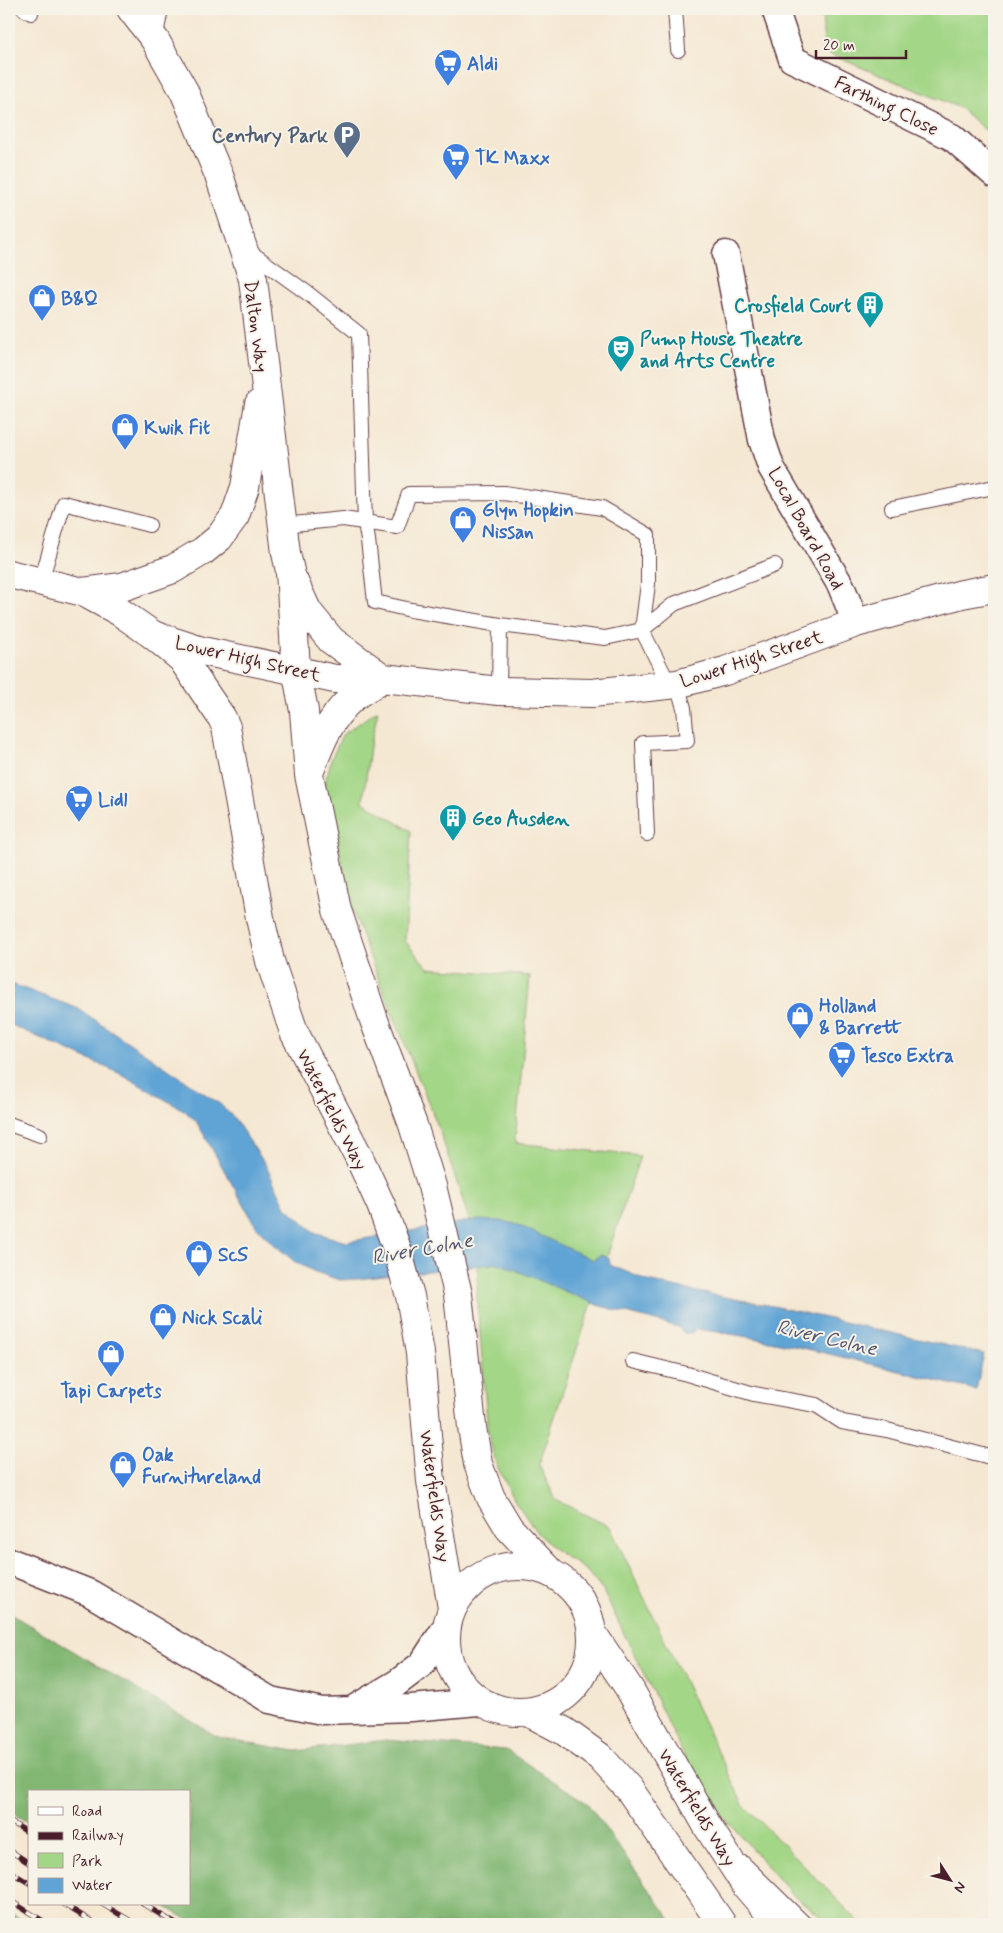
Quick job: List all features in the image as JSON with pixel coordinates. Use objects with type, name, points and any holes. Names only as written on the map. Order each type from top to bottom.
[{"type":"main road","name":"Dalton Way","points":[[131,9],[155,40],[184,91],[220,178],[253,279],[290,571],[296,669]]},
{"type":"main road","points":[[83,592],[122,587],[173,569],[203,551],[219,538],[234,516],[245,487],[264,376]]},
{"type":"main road","name":"Lower High Street","points":[[290,571],[308,612],[331,640],[382,678]]},
{"type":"main road","name":"Lower High Street","points":[[9,574],[83,592],[120,612],[153,635],[202,651],[296,669],[335,679],[382,678],[499,691],[592,693],[672,684],[725,671],[856,623],[947,598],[994,588]]},
{"type":"main road","name":"Waterfields Way","points":[[153,635],[182,659],[222,718],[226,727],[260,918],[270,961],[294,1032],[358,1155],[381,1205],[397,1249],[410,1296],[420,1353],[431,1481],[450,1616]]},
{"type":"main road","points":[[296,669],[304,711],[309,775],[337,910],[374,1020],[413,1126],[432,1186],[456,1282],[472,1428],[478,1464],[490,1498],[509,1528],[552,1573],[573,1588],[589,1614],[593,1634],[591,1656],[583,1677],[561,1700],[530,1713],[504,1712],[479,1702],[459,1683],[449,1664],[445,1640],[450,1616],[466,1588],[483,1575],[501,1567],[530,1566],[552,1573]]},
{"type":"main road","points":[[309,775],[318,750],[336,716],[350,700],[382,678]]},
{"type":"main road","name":"Waterfields Way","points":[[593,1634],[629,1688],[708,1827],[747,1888],[779,1924]]},
{"type":"main road","points":[[530,1713],[564,1732],[600,1757],[629,1789],[722,1924]]},
{"type":"street","name":"Farthing Close","points":[[775,9],[792,59],[952,136],[994,174]]},
{"type":"street","name":"Local Board Road","points":[[726,254],[762,440],[771,467],[841,586],[856,623]]},
{"type":"street","points":[[9,1561],[90,1593],[270,1700],[322,1711],[412,1708],[479,1702]]},
{"type":"street","points":[[352,1710],[397,1683],[422,1664],[450,1616]]},
{"type":"lane","points":[[155,40],[161,9]]},
{"type":"lane","points":[[676,9],[678,50]]},
{"type":"lane","points":[[243,247],[310,295],[359,334],[365,523],[375,602],[500,625],[605,638],[642,630],[674,604],[775,565]]},
{"type":"lane","points":[[892,508],[994,487]]},
{"type":"lane","points":[[283,525],[343,519],[397,527],[409,494],[504,493],[602,508],[648,535],[648,584],[642,630],[684,708],[687,741],[643,743],[647,834]]},
{"type":"lane","points":[[41,581],[64,502],[149,524]]},
{"type":"lane","points":[[499,691],[500,625]]},
{"type":"lane","points":[[9,1124],[40,1135]]},
{"type":"lane","points":[[632,1361],[687,1374],[754,1394],[816,1406],[842,1422],[886,1430],[994,1458]]},
{"type":"lane","points":[[708,1827],[805,1924]]},
{"type":"green space","points":[[822,9],[994,9],[994,138],[960,108],[824,52]]},
{"type":"green space","points":[[378,710],[370,747],[363,802],[411,831],[405,941],[428,968],[530,976],[515,1143],[640,1156],[539,1465],[556,1500],[610,1527],[743,1804],[861,1924],[830,1924],[791,1893],[702,1792],[603,1591],[587,1571],[558,1552],[538,1534],[515,1501],[496,1464],[488,1433],[477,1297],[478,1268],[468,1216],[439,1129],[352,909],[325,783],[332,757],[343,734]]},
{"type":"green space","points":[[9,1613],[218,1737],[296,1751],[386,1740],[506,1750],[587,1803],[674,1924],[195,1924],[164,1906],[190,1906],[190,1790],[28,1790],[28,1822],[9,1811]]},
{"type":"green space","points":[[9,1912],[29,1924],[9,1924]]},
{"type":"water","name":"River Colne","points":[[9,983],[79,1009],[220,1104],[234,1118],[265,1164],[286,1207],[314,1232],[346,1242],[476,1220],[516,1224],[593,1260],[600,1255],[609,1258],[610,1265],[648,1281],[773,1306],[984,1354],[976,1390],[767,1340],[696,1329],[691,1333],[683,1333],[678,1327],[597,1305],[499,1263],[340,1280],[315,1272],[295,1262],[256,1226],[196,1121],[185,1111],[121,1074],[9,1024]]},
{"type":"railway","points":[[9,1821],[28,1832]]},
{"type":"railway","points":[[9,1850],[28,1862]]},
{"type":"railway","points":[[9,1871],[28,1882]]},
{"type":"railway","points":[[9,1900],[48,1924]]},
{"type":"railway","points":[[66,1906],[96,1924]]},
{"type":"railway","points":[[105,1906],[136,1924]]},
{"type":"railway","points":[[146,1906],[176,1924]]},
{"type":"place","name":"Aldi","points":[[448,87]]},
{"type":"place","name":"Century Park","points":[[347,159]]},
{"type":"place","name":"TK Maxx","points":[[456,181]]},
{"type":"place","name":"B&Q","points":[[42,322]]},
{"type":"place","name":"Crosfield Court","points":[[870,329]]},
{"type":"place","name":"Pump House Theatre and Arts Centre","points":[[621,373]]},
{"type":"place","name":"Kwik Fit","points":[[125,451]]},
{"type":"place","name":"Glyn Hopkin Nissan","points":[[463,544]]},
{"type":"place","name":"Lidl","points":[[79,823]]},
{"type":"place","name":"Geo Ausden","points":[[453,842]]},
{"type":"place","name":"Holland & Barrett","points":[[800,1040]]},
{"type":"place","name":"Tesco Extra","points":[[842,1079]]},
{"type":"place","name":"ScS","points":[[199,1278]]},
{"type":"place","name":"Nick Scali","points":[[163,1341]]},
{"type":"place","name":"Tapi Carpets","points":[[111,1378]]},
{"type":"place","name":"Oak Furnitureland","points":[[123,1489]]}]
